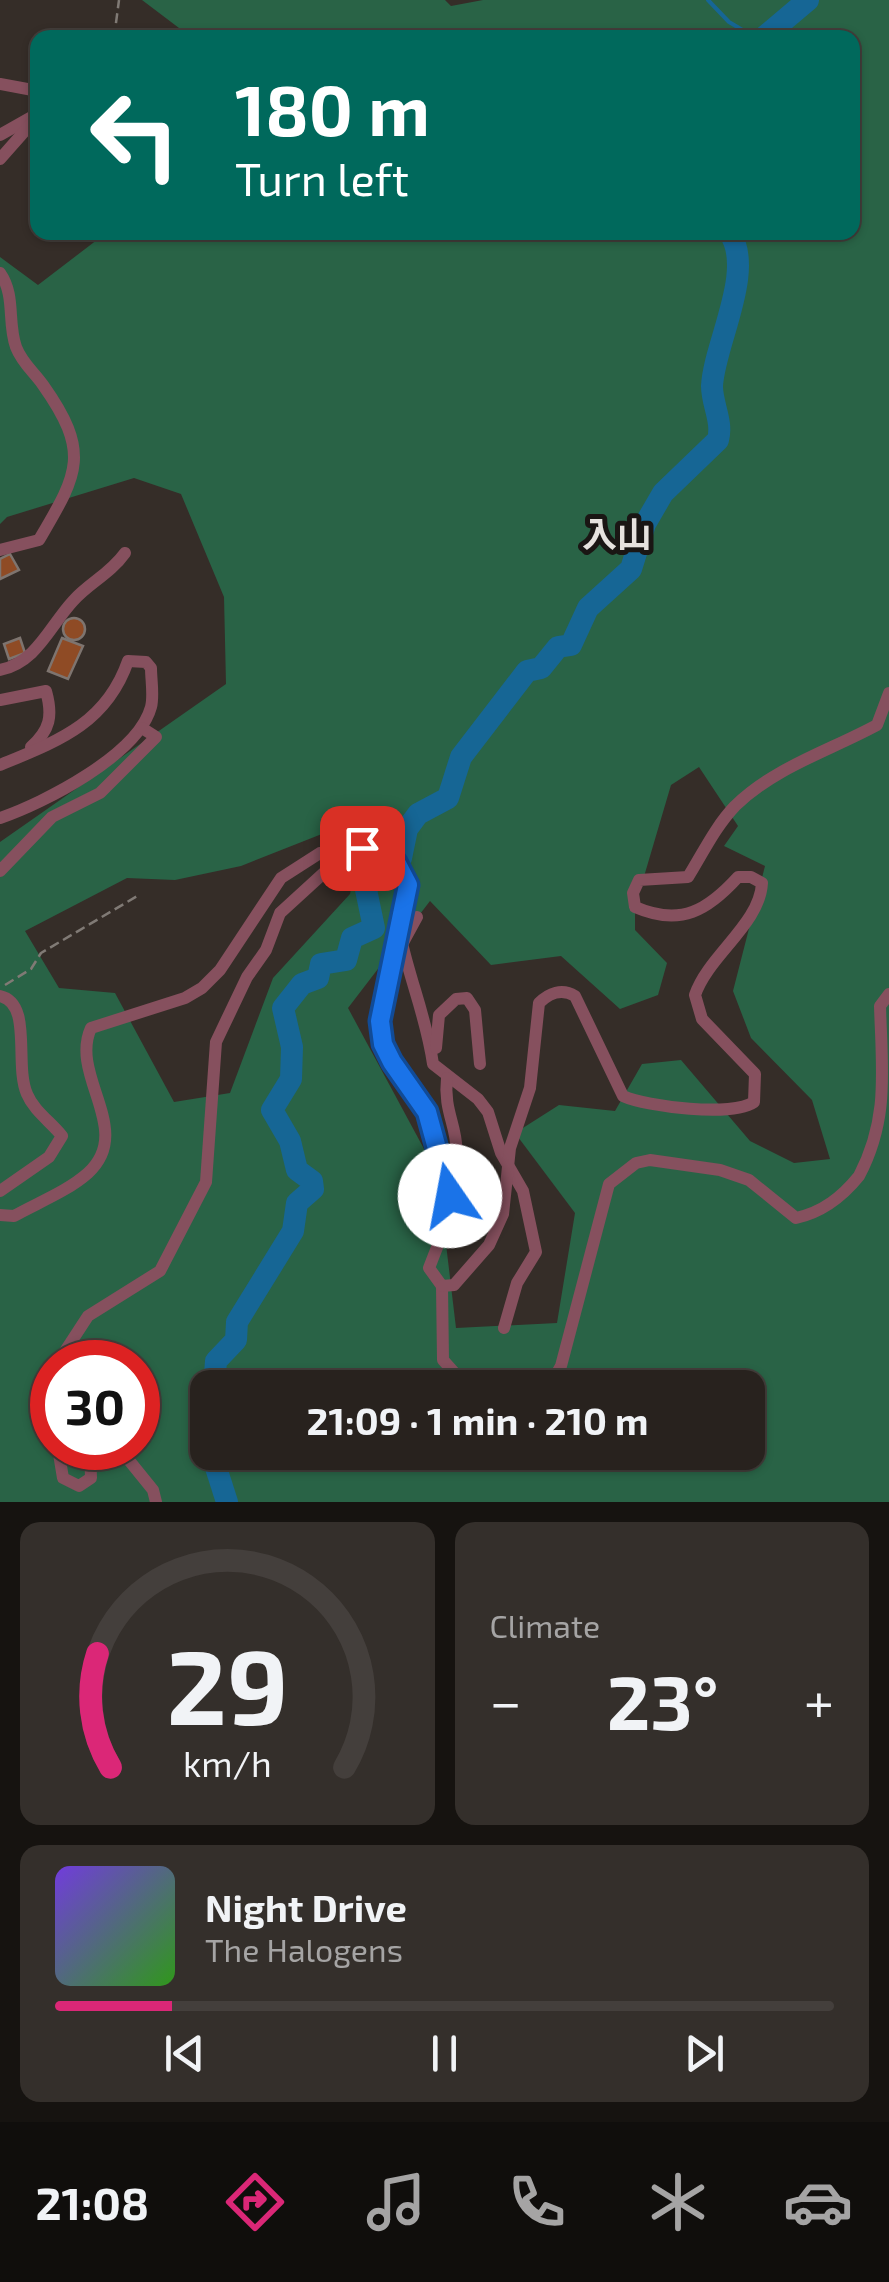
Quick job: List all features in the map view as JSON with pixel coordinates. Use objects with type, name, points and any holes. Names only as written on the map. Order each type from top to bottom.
[{"type":"street","points":[[0,84],[30,90]]},
{"type":"street","points":[[0,135],[30,119]]},
{"type":"street","points":[[0,159],[30,124]]},
{"type":"street","points":[[0,273],[10,287],[15,345],[44,386],[77,462],[75,476],[39,540],[6,544],[0,550]]},
{"type":"street","points":[[0,670],[24,662],[73,601],[110,573],[125,553]]},
{"type":"street","points":[[0,765],[84,724],[118,691],[128,661],[146,662],[151,668],[152,706],[142,728],[101,767],[0,818]]},
{"type":"street","points":[[0,700],[46,691],[52,714],[43,737],[29,753]]},
{"type":"street","points":[[442,1286],[454,1285],[489,1245],[503,1214],[508,1166],[530,1088],[539,1003],[553,993],[575,996],[623,1096],[678,1108],[740,1108],[754,1102],[755,1074],[702,1018],[695,995],[702,978],[761,902],[762,884],[751,876],[738,877],[708,908],[680,914],[648,913],[635,907],[635,886],[639,880],[688,878],[736,806],[783,770],[877,725],[889,693]]},
{"type":"street","points":[[0,870],[52,817],[100,793],[156,737],[142,728]]},
{"type":"street","points":[[0,1215],[14,1216],[88,1173],[97,1162],[107,1122],[85,1068],[91,1028],[185,998],[202,988],[220,970],[281,878],[320,854],[362,848],[396,862],[408,885],[380,1021],[383,1044],[427,1112],[448,1188],[450,1214],[429,1268],[442,1286],[443,1360],[452,1370]]},
{"type":"street","points":[[72,1340],[88,1316],[160,1271],[206,1182],[216,1042],[247,977],[266,950],[280,913],[350,849]]},
{"type":"street","points":[[393,961],[417,917]]},
{"type":"street","points":[[402,944],[415,1000],[424,1009],[433,1064],[478,1099],[488,1112],[533,1222],[536,1252],[517,1283],[504,1328]]},
{"type":"street","points":[[559,1370],[609,1184],[636,1163],[650,1160],[720,1170],[748,1180],[796,1218],[830,1205],[848,1189],[886,1130],[889,1103],[880,1006],[889,994]]},
{"type":"street","points":[[0,996],[11,999],[21,1013],[19,1047],[26,1092],[62,1136],[49,1157],[0,1191]]},
{"type":"street","points":[[431,1054],[436,1052],[439,1015],[456,998],[468,998],[476,1010],[480,1064]]},
{"type":"street","points":[[447,1078],[445,1098],[460,1148],[448,1188]]},
{"type":"street","points":[[62,1470],[63,1478],[79,1486],[91,1478],[91,1470]]},
{"type":"street","points":[[137,1470],[153,1490],[156,1502]]},
{"type":"path","points":[[115,30],[119,0]]},
{"type":"path","points":[[0,988],[30,969],[41,953],[139,894]]},
{"type":"green space","points":[[142,0],[445,0],[451,6],[483,0],[889,0],[889,1502],[0,1502],[0,842],[226,684],[224,597],[181,494],[134,478],[7,517],[0,524],[0,257],[38,285],[97,240],[860,240],[860,30],[187,30]],"holes":[[[699,767],[738,826],[724,846],[765,866],[733,991],[751,1038],[812,1100],[830,1159],[794,1163],[750,1141],[681,1060],[642,1064],[615,1111],[559,1105],[515,1133],[575,1213],[557,1323],[456,1328],[441,1202],[430,1160],[348,1008],[430,901],[491,965],[561,956],[620,1009],[658,995],[667,963],[635,930],[635,907],[671,785]],[[365,817],[350,894],[273,978],[230,1093],[174,1102],[115,993],[59,988],[25,931],[127,878],[175,880],[241,866]]]},
{"type":"building","points":[[10,554],[19,570],[0,579],[0,559]]},
{"type":"building","points":[[74,618],[82,621],[82,637],[74,640],[66,637],[63,629],[66,621]]},
{"type":"building","points":[[20,638],[25,653],[9,659],[4,644]]},
{"type":"building","points":[[62,638],[83,646],[68,679],[48,671]]},
{"type":"waterway","points":[[708,0],[742,30]]},
{"type":"waterway","points":[[772,30],[808,0]]},
{"type":"waterway","points":[[215,1370],[216,1361],[236,1340],[237,1322],[293,1231],[297,1203],[313,1189],[312,1181],[297,1170],[290,1141],[272,1110],[291,1079],[292,1047],[283,1008],[302,984],[318,978],[321,964],[346,960],[352,938],[374,928],[365,885],[392,873],[401,858],[407,829],[418,814],[448,798],[461,757],[527,671],[541,668],[558,647],[571,645],[588,608],[631,569],[645,524],[663,493],[718,440],[712,386],[736,286],[738,266],[732,240]]},
{"type":"waterway","points":[[217,1470],[227,1502]]},
{"type":"district","name":"入山","points":[[617,533]]},
{"type":"route","points":[[362,848],[396,862],[408,885],[380,1021],[383,1044],[427,1112],[450,1196]]}]
